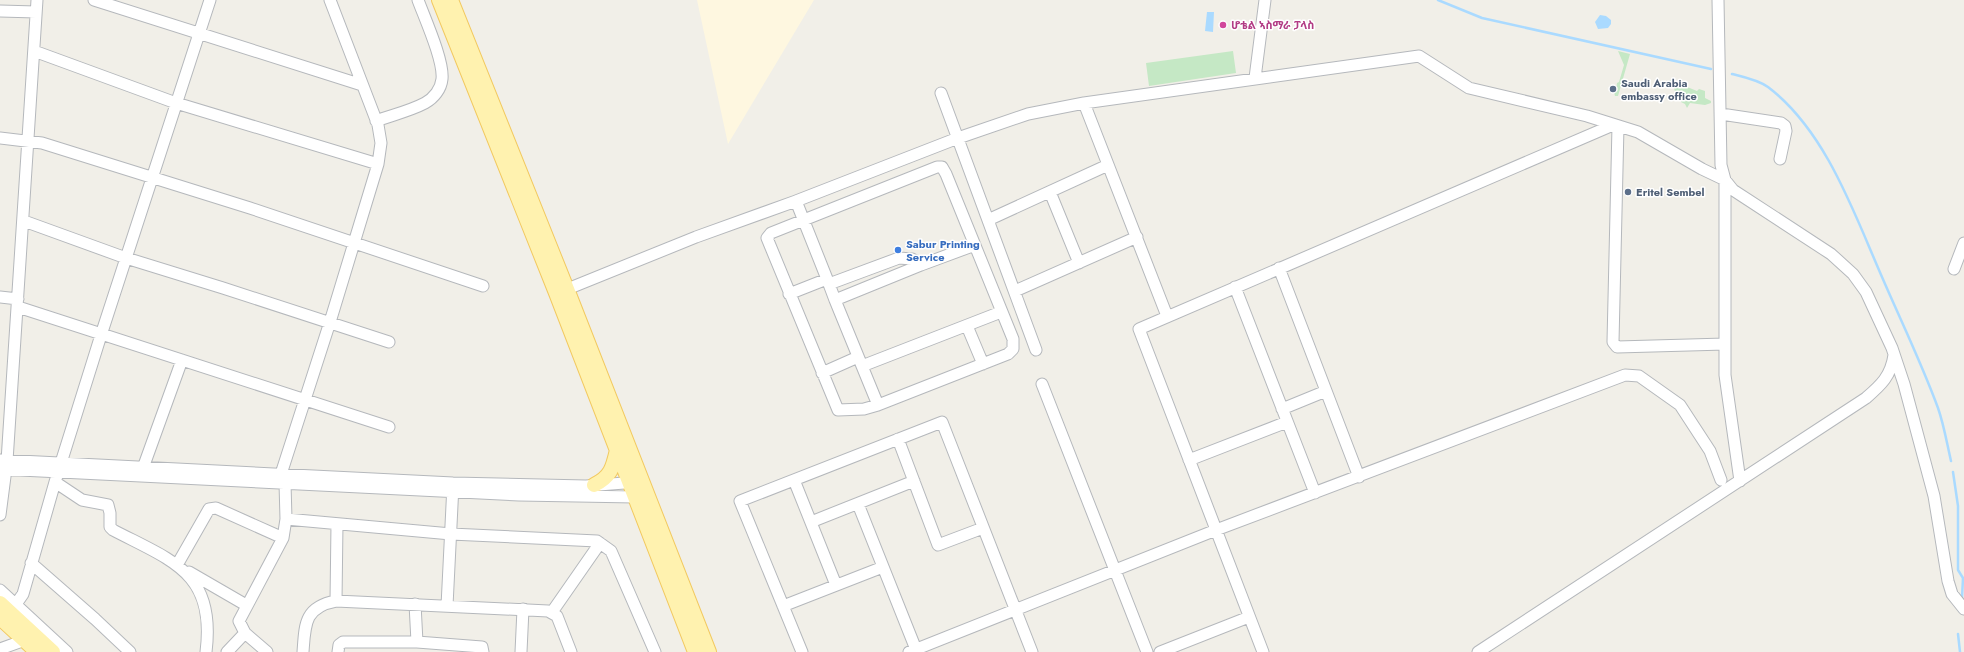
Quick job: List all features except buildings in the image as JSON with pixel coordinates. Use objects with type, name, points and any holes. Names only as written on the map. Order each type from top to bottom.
[{"type":"main road","points":[[439,0],[562,291],[617,450],[635,482],[635,497],[695,652]]},
{"type":"main road","points":[[451,0],[635,482],[709,652]]},
{"type":"main road","points":[[594,485],[607,478],[611,471],[617,450]]},
{"type":"main road","points":[[0,603],[53,652]]},
{"type":"main road","points":[[0,618],[24,645],[37,652]]},
{"type":"street","points":[[0,515],[3,465],[18,303],[24,221],[27,140],[38,0]]},
{"type":"street","points":[[94,0],[362,85]]},
{"type":"street","points":[[16,604],[22,594],[101,335],[210,0]]},
{"type":"street","points":[[267,652],[245,633],[239,621],[246,605],[283,538],[286,519],[283,478],[378,164],[381,143],[376,121],[330,0]]},
{"type":"street","points":[[376,121],[425,103],[434,97],[439,89],[442,79],[442,66],[418,0]]},
{"type":"street","points":[[1256,78],[1265,0]]},
{"type":"street","points":[[1718,0],[1721,166],[1725,180],[1725,375],[1740,480]]},
{"type":"street","points":[[0,11],[36,12]]},
{"type":"street","points":[[34,51],[176,103],[378,164]]},
{"type":"street","points":[[562,291],[958,138],[1033,113],[1084,103],[1418,56],[1425,58],[1453,79],[1469,88],[1587,116],[1638,132],[1702,169],[1725,180],[1733,190],[1831,254],[1848,268],[1866,292],[1894,355],[1904,384],[1928,473],[1948,581],[1952,594],[1964,609]]},
{"type":"street","points":[[941,93],[1036,350]]},
{"type":"street","points":[[1084,103],[1167,316]]},
{"type":"street","points":[[1721,114],[1781,123],[1785,126],[1786,130],[1780,159]]},
{"type":"street","points":[[1263,652],[1139,329],[1616,125]]},
{"type":"street","points":[[1616,125],[1613,342],[1617,347],[1725,344]]},
{"type":"street","points":[[0,138],[27,140],[42,143],[152,177],[483,286]]},
{"type":"street","points":[[988,220],[1108,166]]},
{"type":"street","points":[[940,167],[944,169],[1013,339],[1013,349],[1008,354],[878,405],[864,409],[838,410],[767,238],[771,233],[804,219],[940,167]]},
{"type":"street","points":[[1050,192],[1079,263]]},
{"type":"street","points":[[796,201],[878,405]]},
{"type":"street","points":[[24,221],[126,258],[389,342]]},
{"type":"street","points":[[1015,291],[1137,237]]},
{"type":"street","points":[[1954,269],[1964,243]]},
{"type":"street","points":[[835,300],[975,245]]},
{"type":"street","points":[[789,294],[899,258],[912,259],[921,265]]},
{"type":"street","points":[[1279,268],[1359,477]]},
{"type":"street","points":[[1235,287],[1315,493]]},
{"type":"street","points":[[0,297],[101,335],[389,427]]},
{"type":"street","points":[[822,373],[860,362],[967,326],[1002,312]]},
{"type":"street","points":[[967,326],[983,364]]},
{"type":"street","points":[[1478,652],[1491,648],[1740,480],[1866,398],[1882,384],[1889,374],[1894,355]]},
{"type":"street","points":[[143,468],[182,360]]},
{"type":"street","points":[[858,504],[914,651],[1216,530],[1359,477],[1612,379],[1632,374],[1644,379],[1680,405],[1710,451],[1721,480]]},
{"type":"street","points":[[1042,384],[1147,652]]},
{"type":"street","points":[[1282,409],[1326,391]]},
{"type":"street","points":[[802,652],[740,500],[942,422],[1032,652]]},
{"type":"street","points":[[1189,460],[1287,422]]},
{"type":"street","points":[[898,439],[938,545],[983,528]]},
{"type":"street","points":[[3,465],[58,473],[283,478]]},
{"type":"street","points":[[58,473],[143,468],[283,478],[635,497]]},
{"type":"street","points":[[58,473],[82,500],[108,505],[110,513],[110,527],[113,530],[246,605]]},
{"type":"street","points":[[794,480],[836,585]]},
{"type":"street","points":[[811,522],[914,481]]},
{"type":"street","points":[[453,487],[594,485],[635,482]]},
{"type":"street","points":[[447,606],[453,487]]},
{"type":"street","points":[[179,566],[209,509],[212,508],[216,508],[283,538]]},
{"type":"street","points":[[286,519],[451,534],[597,541],[611,552],[655,652]]},
{"type":"street","points":[[336,524],[336,601]]},
{"type":"street","points":[[552,612],[600,543]]},
{"type":"street","points":[[31,563],[130,652]]},
{"type":"street","points":[[179,566],[192,578],[205,608],[208,629],[206,652]]},
{"type":"street","points":[[783,606],[883,567]]},
{"type":"street","points":[[0,590],[67,652]]},
{"type":"street","points":[[303,652],[306,622],[310,615],[320,605],[336,601],[523,609],[552,612],[557,616],[571,652]]},
{"type":"street","points":[[415,604],[416,642]]},
{"type":"street","points":[[521,652],[523,609]]},
{"type":"street","points":[[1160,652],[1249,617]]},
{"type":"street","points":[[0,626],[24,645]]},
{"type":"street","points":[[227,652],[245,633]]},
{"type":"street","points":[[338,652],[339,645],[343,642],[416,642],[482,647],[483,652]]},
{"type":"street","points":[[0,649],[24,645]]},
{"type":"shaded area","points":[[697,0],[814,0],[728,144]]},
{"type":"green space","points":[[1233,51],[1236,73],[1149,86],[1146,63]]},
{"type":"green space","points":[[1618,51],[1630,54],[1618,96],[1615,96],[1614,92],[1616,91],[1617,83],[1619,82],[1624,65]]},
{"type":"green space","points":[[1670,80],[1697,91],[1699,89],[1705,91],[1705,98],[1711,101],[1711,103],[1705,105],[1690,103],[1687,108],[1685,104],[1681,102],[1681,96],[1676,95],[1674,88],[1669,83]]},
{"type":"water","points":[[1207,12],[1214,12],[1213,32],[1205,31]]},
{"type":"water","points":[[1600,15],[1606,16],[1611,20],[1611,24],[1608,28],[1598,29],[1595,22]]},
{"type":"waterway","points":[[1438,0],[1482,18],[1711,69]]},
{"type":"waterway","points":[[1732,74],[1755,81],[1768,87],[1788,105],[1806,126],[1836,174],[1861,226],[1932,392],[1944,428],[1951,461]]},
{"type":"waterway","points":[[1953,472],[1958,506],[1958,570],[1963,578],[1962,598]]},
{"type":"waterway","points":[[1958,634],[1960,652]]},
{"type":"place","name":"ሆቴል ኣስማራ ፓላስ","points":[[1223,25]]},
{"type":"place","name":"Saudi Arabia embassy office","points":[[1613,89]]},
{"type":"place","name":"Eritel Sembel","points":[[1628,192]]},
{"type":"place","name":"Sabur Printing Service","points":[[898,250]]}]
